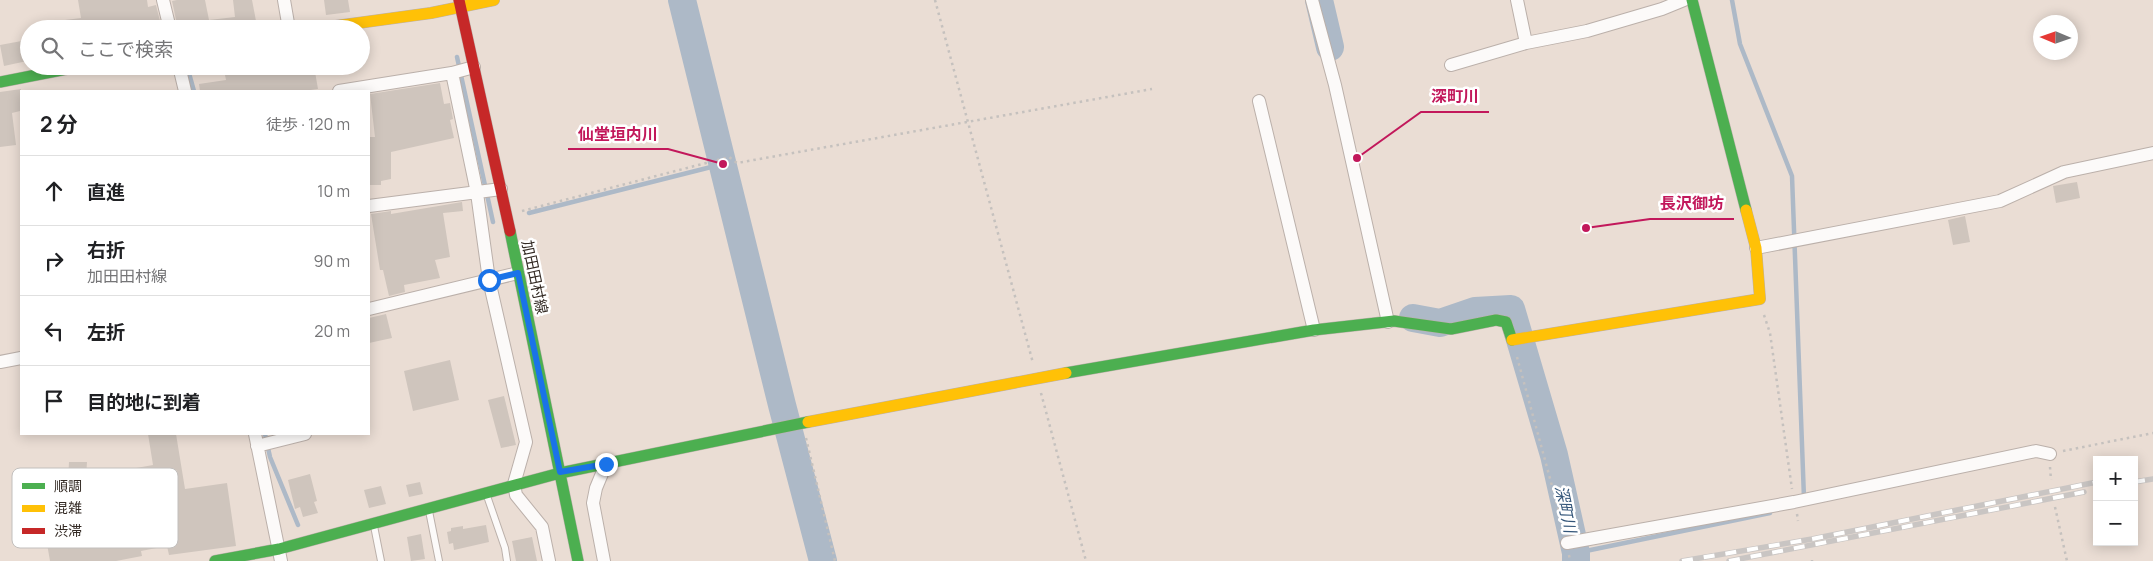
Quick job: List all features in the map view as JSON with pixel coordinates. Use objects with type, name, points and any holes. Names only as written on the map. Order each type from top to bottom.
[{"type":"street","points":[[163,0],[168,20]]},
{"type":"street","points":[[284,0],[287,20]]},
{"type":"street","points":[[367,20],[494,0]]},
{"type":"street","points":[[1312,0],[1335,85],[1388,322]]},
{"type":"street","points":[[1518,0],[1526,43]]},
{"type":"street","points":[[1451,65],[1526,43],[1587,31],[1662,9],[1684,0]]},
{"type":"street","points":[[215,561],[280,555],[374,524],[560,472],[800,423],[1037,378],[1314,330],[1394,321],[1451,329],[1496,320],[1506,322],[1512,341],[1760,299],[1756,248],[1692,0]]},
{"type":"street","name":"加田田村線","points":[[460,4],[461,70],[489,191],[506,214],[578,561]]},
{"type":"street","points":[[345,90],[461,70],[489,191],[489,280],[526,442],[514,484],[516,495],[542,527],[549,561]]},
{"type":"street","points":[[0,82],[36,75]]},
{"type":"street","points":[[181,75],[185,90]]},
{"type":"street","points":[[1259,101],[1314,330]]},
{"type":"street","points":[[1756,248],[2000,201],[2064,172],[2153,153]]},
{"type":"street","points":[[370,206],[489,191]]},
{"type":"street","points":[[370,309],[518,273]]},
{"type":"street","points":[[0,362],[20,358]]},
{"type":"street","points":[[280,555],[262,441],[299,435]]},
{"type":"street","points":[[1567,543],[1794,502],[2036,451],[2050,454]]},
{"type":"street","points":[[604,561],[593,503],[596,488],[606,464]]},
{"type":"lane","points":[[485,492],[505,548],[507,561]]},
{"type":"lane","points":[[428,508],[439,561]]},
{"type":"lane","points":[[374,524],[381,561]]},
{"type":"path","points":[[935,0],[1086,561]]},
{"type":"path","points":[[506,214],[729,157],[737,163],[1152,89]]},
{"type":"path","points":[[1760,299],[1770,333],[1798,521]]},
{"type":"path","points":[[1512,341],[1567,543],[1570,561]]},
{"type":"path","points":[[800,423],[835,561]]},
{"type":"path","points":[[2050,454],[2153,433]]},
{"type":"path","points":[[2055,507],[2067,561]]},
{"type":"building","points":[[78,0],[147,0],[148,7],[156,5],[160,20],[65,20],[81,18]]},
{"type":"building","points":[[205,0],[209,20],[176,20],[172,1]]},
{"type":"building","points":[[233,0],[252,0],[256,20],[209,20],[235,17]]},
{"type":"building","points":[[324,0],[348,0],[350,12],[326,15]]},
{"type":"building","points":[[20,41],[20,63],[4,66],[0,45]]},
{"type":"building","points":[[225,75],[316,75],[318,89],[200,90],[199,84],[226,80]]},
{"type":"building","points":[[440,83],[444,104],[450,103],[453,119],[450,120],[454,138],[391,152],[391,179],[381,181],[381,185],[370,185],[370,137],[375,137],[370,94]]},
{"type":"building","points":[[21,89],[20,111],[12,113],[16,145],[0,147],[0,92]]},
{"type":"building","points":[[2077,182],[2080,198],[2056,203],[2053,186]]},
{"type":"building","points":[[462,202],[463,211],[443,213],[450,257],[435,260],[440,278],[404,285],[405,292],[389,296],[383,270],[380,270],[371,214],[391,211],[391,214]]},
{"type":"building","points":[[1965,216],[1970,242],[1953,245],[1948,220]]},
{"type":"building","points":[[386,314],[392,338],[370,343],[370,318]]},
{"type":"building","points":[[450,360],[459,400],[413,411],[404,371]]},
{"type":"building","points":[[504,396],[516,445],[501,448],[488,400]]},
{"type":"building","points":[[148,435],[176,435],[185,489],[227,483],[236,546],[169,555],[167,548],[178,548],[178,468],[136,468],[153,465]]},
{"type":"building","points":[[69,462],[87,462],[87,468],[69,468]]},
{"type":"building","points":[[310,474],[317,501],[314,502],[318,513],[303,517],[300,507],[295,509],[288,480]]},
{"type":"building","points":[[420,482],[423,494],[409,497],[406,485]]},
{"type":"building","points":[[381,486],[386,504],[369,508],[364,490]]},
{"type":"building","points":[[486,525],[489,542],[454,550],[453,543],[449,544],[447,532],[451,531],[451,528],[463,526],[463,529]]},
{"type":"building","points":[[421,534],[425,559],[411,561],[407,537]]},
{"type":"building","points":[[532,537],[537,561],[516,561],[512,541]]},
{"type":"building","points":[[48,548],[157,548],[141,551],[142,556],[116,561],[50,561]]},
{"type":"waterway","points":[[682,0],[782,405],[823,561]]},
{"type":"waterway","name":"深町川","points":[[1319,0],[1330,47]]},
{"type":"waterway","points":[[1732,0],[1740,44],[1792,176],[1804,498]]},
{"type":"waterway","points":[[457,57],[493,222]]},
{"type":"waterway","points":[[190,75],[194,90]]},
{"type":"waterway","points":[[529,213],[723,164]]},
{"type":"waterway","name":"深町川","points":[[1413,318],[1440,323],[1475,311],[1511,309],[1554,455],[1576,553],[1576,561]]},
{"type":"waterway","points":[[265,435],[270,457],[298,525]]},
{"type":"waterway","points":[[1576,553],[1770,513]]},
{"type":"railway","points":[[2138,481],[2153,479]]},
{"type":"railway","points":[[1682,561],[1812,539],[2093,483]]},
{"type":"railway","points":[[1729,561],[2084,492]]},
{"type":"traffic: fast","points":[[1692,0],[1746,210]]},
{"type":"traffic: fast","points":[[0,82],[36,75]]},
{"type":"traffic: fast","points":[[510,231],[578,561]]},
{"type":"traffic: fast","points":[[1066,373],[1314,330],[1394,321],[1451,329],[1496,320],[1506,322],[1512,340]]},
{"type":"traffic: fast","points":[[215,561],[279,549],[560,473],[808,422]]},
{"type":"traffic: slow","points":[[370,21],[431,13],[494,0]]},
{"type":"traffic: slow","points":[[1512,340],[1760,299],[1756,248],[1746,210]]},
{"type":"traffic: slow","points":[[808,422],[1066,373]]},
{"type":"traffic: jam","points":[[459,0],[510,231]]},
{"type":"place","name":"深町川","points":[[1357,158]]},
{"type":"place","name":"仙堂垣内川","points":[[723,164]]},
{"type":"place","name":"長沢御坊","points":[[1586,228]]},
{"type":"route","points":[[489,280],[518,273],[560,472],[606,464]]}]
